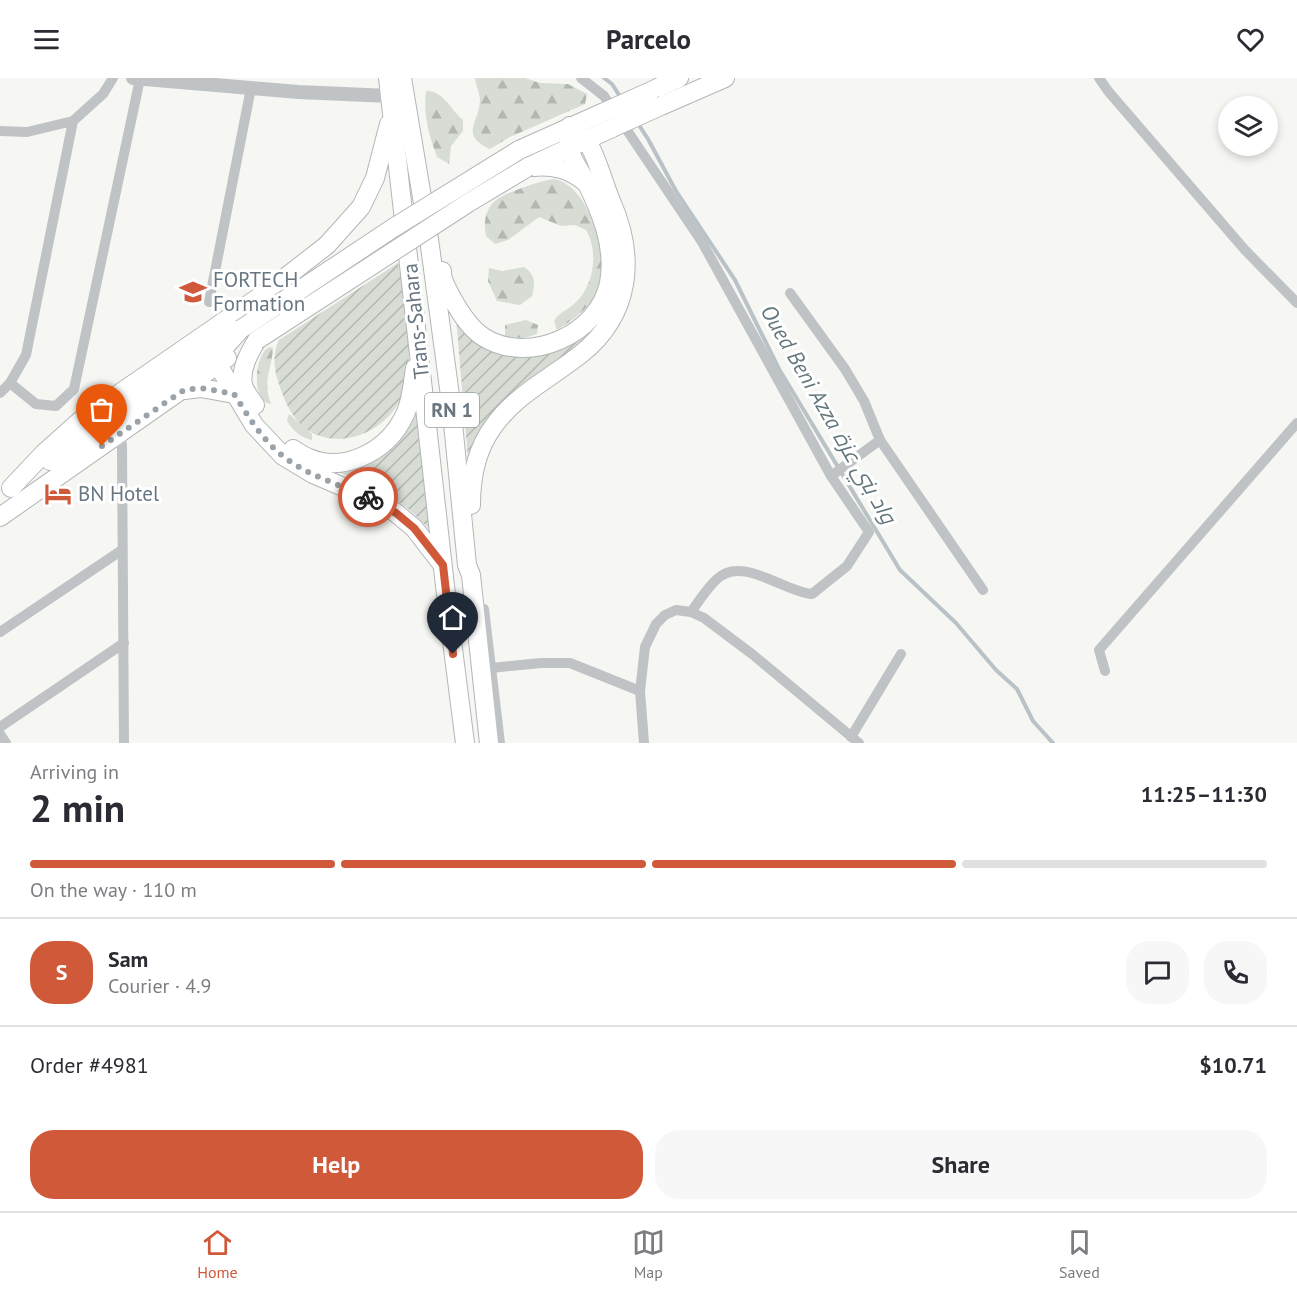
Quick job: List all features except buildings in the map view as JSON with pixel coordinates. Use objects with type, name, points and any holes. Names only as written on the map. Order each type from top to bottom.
[{"type":"highway","name":"RN 1","points":[[402,78],[429,239],[451,403],[489,743]]},
{"type":"highway","points":[[0,517],[184,390],[218,357],[241,328],[384,234],[519,150],[679,78]]},
{"type":"highway","points":[[6,492],[218,357],[257,340],[468,202],[528,167],[724,78]]},
{"type":"highway","points":[[6,492],[44,453],[81,420],[268,291],[327,245],[361,207],[375,178],[390,95]]},
{"type":"highway","name":"Trans-Sahara","points":[[390,95],[465,743]]},
{"type":"highway","points":[[429,239],[442,269],[441,274],[447,288],[466,320],[478,333],[492,342],[512,347],[530,348],[559,342],[585,323],[603,301],[609,283],[609,248],[603,218],[569,148],[570,126]]},
{"type":"highway","points":[[469,570],[473,472],[477,457],[491,429],[511,406],[591,345],[612,319],[621,298],[626,272],[619,219],[587,140],[570,126]]},
{"type":"highway","points":[[528,167],[560,168],[586,183]]},
{"type":"highway","points":[[257,340],[248,355],[239,390],[254,425],[283,456],[313,474],[383,504],[396,513],[414,528],[443,565]]},
{"type":"highway","points":[[218,357],[239,390],[290,447],[309,458],[325,462],[345,461],[364,456],[386,442],[401,422],[410,402],[419,346]]},
{"type":"highway","points":[[184,390],[201,388],[239,390]]},
{"type":"street","points":[[0,130],[27,132],[73,121],[103,94],[113,78]]},
{"type":"street","points":[[133,78],[250,88],[390,95]]},
{"type":"street","points":[[581,78],[604,96],[702,242],[831,476],[869,532],[847,567],[812,594],[801,593],[750,572],[734,569],[718,577],[691,612]]},
{"type":"street","points":[[1099,78],[1245,250],[1297,303]]},
{"type":"street","points":[[10,383],[36,404],[57,406],[74,389],[140,79]]},
{"type":"street","points":[[209,302],[250,88]]},
{"type":"street","points":[[0,393],[10,383],[26,355],[73,121]]},
{"type":"street","points":[[790,293],[845,369],[864,401],[880,440],[983,590]]},
{"type":"street","points":[[1105,670],[1099,650],[1297,423]]},
{"type":"street","points":[[119,434],[122,445],[123,742]]},
{"type":"street","points":[[831,476],[880,440]]},
{"type":"street","points":[[0,632],[122,550]]},
{"type":"street","points":[[469,570],[480,579],[500,743]]},
{"type":"street","points":[[644,743],[640,692],[645,646],[656,624],[665,615],[676,610],[691,612],[704,618],[752,654],[855,740],[901,654]]},
{"type":"street","points":[[0,727],[124,643]]},
{"type":"street","points":[[491,668],[541,663],[570,663],[640,692]]},
{"type":"street","points":[[0,734],[6,743]]},
{"type":"green space","points":[[475,78],[525,78],[540,83],[568,84],[587,94],[585,104],[510,137],[490,149],[475,139],[473,133],[480,101]]},
{"type":"green space","points":[[426,91],[442,97],[463,120],[463,131],[451,146],[449,164],[437,157],[431,141],[426,116]]},
{"type":"green space","points":[[580,151],[609,211],[620,249],[620,275],[613,301],[600,324],[582,344],[523,385],[500,407],[482,431],[468,459],[456,317],[474,338],[496,349],[523,353],[547,349],[577,336],[590,326],[609,301],[615,286],[618,254],[615,239],[606,209]]},
{"type":"green space","points":[[554,179],[567,185],[579,196],[588,211],[600,248],[602,266],[600,283],[592,301],[578,315],[557,330],[554,321],[581,296],[590,278],[593,258],[586,230],[575,225],[561,226],[539,217],[508,240],[495,244],[486,236],[485,227],[487,212],[497,200],[521,188]]},
{"type":"green space","points":[[398,263],[409,342],[407,374],[399,402],[382,422],[359,435],[346,439],[333,439],[312,433],[294,416],[282,392],[274,362],[279,340]]},
{"type":"green space","points":[[524,267],[531,273],[534,280],[532,296],[520,305],[497,301],[488,281],[489,268],[502,271]]},
{"type":"green space","points":[[526,320],[538,325],[537,334],[524,338],[505,337],[505,325]]},
{"type":"green space","points":[[269,347],[273,348],[267,381],[271,404],[260,395],[257,378],[260,359]]},
{"type":"green space","points":[[417,410],[436,539],[411,511],[397,501],[366,484],[316,462],[360,463],[380,458],[400,441]]},
{"type":"green space","points":[[289,414],[312,434],[312,440],[291,427],[287,420]]},
{"type":"waterway","name":"Oued Beni Azza واد بني عزة","points":[[604,78],[612,84],[621,98]]},
{"type":"waterway","name":"Oued Beni Azza واد بني عزة","points":[[637,122],[676,191],[735,280],[779,369],[900,570],[956,623],[996,670],[1017,689],[1033,721],[1053,743]]},
{"type":"way so far","points":[[102,446],[184,390],[201,388],[218,390],[234,394],[254,425],[283,456],[313,474],[368,497]]},
{"type":"place","name":"FORTECH Formation","points":[[193,292]]},
{"type":"place","name":"BN Hotel","points":[[58,494]]},
{"type":"route","points":[[368,497],[383,504],[414,528],[443,565],[453,654]]}]
